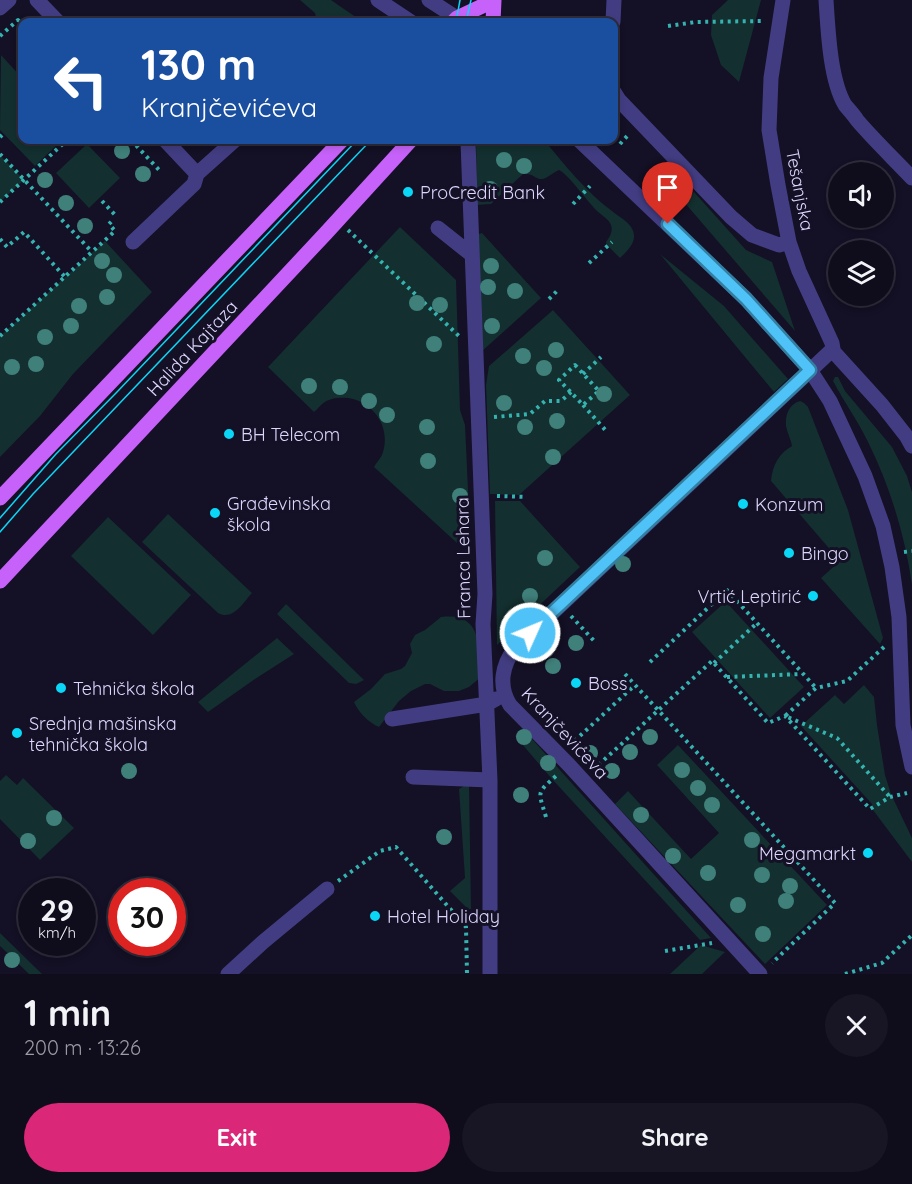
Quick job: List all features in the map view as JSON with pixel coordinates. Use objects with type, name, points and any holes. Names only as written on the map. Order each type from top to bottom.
[{"type":"main road","points":[[463,18],[493,1],[493,18]]},
{"type":"main road","name":"Halida Kajtaza","points":[[0,498],[338,144]]},
{"type":"main road","name":"Halida Kajtaza","points":[[0,581],[407,144]]},
{"type":"street","points":[[0,8],[9,0]]},
{"type":"street","points":[[38,0],[54,18]]},
{"type":"street","points":[[378,0],[405,18]]},
{"type":"street","points":[[429,0],[454,18]]},
{"type":"street","points":[[613,18],[614,0]]},
{"type":"street","name":"Tešanjska","points":[[783,0],[771,78],[769,130],[789,242],[799,271],[833,347],[832,350]]},
{"type":"street","points":[[826,0],[832,62],[845,105],[912,178]]},
{"type":"street","points":[[618,98],[676,161],[752,235],[779,245],[789,242]]},
{"type":"street","points":[[169,144],[197,174]]},
{"type":"street","points":[[133,242],[194,184],[197,174],[231,144]]},
{"type":"street","name":"Franca Lehara","points":[[468,144],[490,780],[490,974]]},
{"type":"street","points":[[583,144],[746,299],[810,370],[830,401],[865,476],[883,526],[899,617],[903,725],[912,766]]},
{"type":"street","points":[[438,228],[472,255]]},
{"type":"street","points":[[810,370],[832,350],[882,405],[912,446]]},
{"type":"street","name":"Kranjčevićeva","points":[[756,970],[576,772],[510,705],[503,694],[502,677],[509,656],[515,648],[810,370]]},
{"type":"street","points":[[392,719],[487,704],[503,694]]},
{"type":"street","points":[[413,777],[490,780]]},
{"type":"street","points":[[228,974],[327,889]]},
{"type":"path","points":[[0,36],[18,20]]},
{"type":"path","points":[[668,26],[696,22],[757,21]]},
{"type":"path","points":[[0,202],[63,144]]},
{"type":"path","points":[[135,144],[161,172]]},
{"type":"path","points":[[0,154],[92,253]]},
{"type":"path","points":[[573,204],[590,186]]},
{"type":"path","points":[[102,201],[116,216]]},
{"type":"path","points":[[0,336],[115,231],[109,224],[112,221]]},
{"type":"path","points":[[347,229],[476,352]]},
{"type":"path","points":[[0,239],[7,247],[24,232],[65,277]]},
{"type":"path","points":[[589,263],[612,242]]},
{"type":"path","points":[[549,299],[557,291]]},
{"type":"path","points":[[583,374],[601,357]]},
{"type":"path","points":[[583,405],[599,391],[575,365],[559,380],[608,433]]},
{"type":"path","points":[[478,418],[530,414],[545,401],[561,400],[571,392]]},
{"type":"path","points":[[481,496],[527,497]]},
{"type":"path","points":[[650,662],[727,590],[816,688]]},
{"type":"path","points":[[560,605],[596,643]]},
{"type":"path","points":[[588,771],[595,769],[712,661],[714,663],[757,624]]},
{"type":"path","points":[[714,663],[768,723],[785,716],[816,688],[846,681],[889,642]]},
{"type":"path","points":[[625,674],[835,903],[756,970]]},
{"type":"path","points":[[727,677],[803,674]]},
{"type":"path","points":[[566,749],[635,684]]},
{"type":"path","points":[[785,716],[837,738],[891,797]]},
{"type":"path","points":[[785,716],[870,809],[891,797],[907,793]]},
{"type":"path","points":[[546,817],[540,796],[541,789],[552,779]]},
{"type":"path","points":[[327,889],[380,851],[396,847],[466,927],[466,974]]},
{"type":"path","points":[[845,974],[882,963],[912,935]]},
{"type":"path","points":[[665,951],[729,941]]},
{"type":"green space","points":[[300,0],[331,0],[357,18],[316,18],[315,13]]},
{"type":"green space","points":[[728,0],[761,0],[739,82],[721,65],[711,35],[712,15]]},
{"type":"green space","points":[[1,55],[18,74],[18,144],[58,144],[35,166],[0,130]]},
{"type":"green space","points":[[87,144],[120,178],[89,208],[56,173]]},
{"type":"green space","points":[[476,144],[547,144],[602,204],[626,221],[633,231],[634,238],[630,248],[620,258],[606,242],[612,231],[610,223],[559,170],[542,179],[523,174],[491,204],[477,205]]},
{"type":"green space","points":[[0,155],[24,180],[0,202]]},
{"type":"green space","points":[[694,192],[746,250],[772,262],[795,331],[684,202]]},
{"type":"green space","points":[[400,227],[456,280],[460,410],[465,425],[470,532],[464,542],[457,543],[374,467],[382,455],[385,435],[373,411],[357,400],[342,398],[327,401],[314,412],[268,367]]},
{"type":"green space","points":[[482,233],[541,298],[481,352],[476,235]]},
{"type":"green space","points":[[105,241],[152,292],[73,374],[40,416],[0,457],[0,336]]},
{"type":"green space","points":[[660,254],[724,306],[788,379],[774,392]]},
{"type":"green space","points":[[553,310],[630,395],[519,495],[490,494],[486,385],[489,366]]},
{"type":"green space","points":[[835,377],[838,377],[845,391],[892,447],[907,476],[912,492],[912,585],[901,530],[890,494],[868,442],[833,381]]},
{"type":"green space","points":[[800,401],[808,407],[848,510],[883,638],[880,644],[821,578],[840,561],[771,481],[777,461],[783,452],[792,446],[786,422],[788,410]]},
{"type":"green space","points":[[495,501],[520,501],[580,567],[497,645]]},
{"type":"green space","points":[[168,514],[252,593],[233,613],[223,615],[218,613],[142,542]]},
{"type":"green space","points":[[108,517],[191,595],[153,635],[71,556]]},
{"type":"green space","points":[[724,603],[729,605],[804,687],[770,718],[692,632]]},
{"type":"green space","points":[[286,604],[364,680],[356,684],[349,683],[277,614]]},
{"type":"green space","points":[[441,617],[465,620],[471,626],[478,643],[481,677],[469,687],[459,691],[444,691],[425,684],[411,691],[399,701],[379,727],[371,723],[354,702],[385,674],[405,666],[412,653],[410,644],[415,635]]},
{"type":"green space","points":[[277,638],[294,654],[208,712],[198,702]]},
{"type":"green space","points":[[864,685],[874,697],[885,775],[891,794],[912,838],[912,862],[873,810],[872,804],[801,726],[835,695],[844,704]]},
{"type":"green space","points":[[523,729],[711,938],[700,940],[552,779],[515,736]]},
{"type":"green space","points":[[678,745],[827,905],[765,964],[615,804],[628,791],[691,859],[719,833],[657,765]]},
{"type":"green space","points":[[6,775],[17,785],[23,778],[74,828],[40,860],[0,819],[0,781]]},
{"type":"green space","points":[[469,783],[471,909],[468,909],[450,891],[465,878],[459,789]]},
{"type":"green space","points":[[0,933],[18,951],[18,956],[24,956],[42,974],[29,974],[0,946]]},
{"type":"green space","points":[[701,945],[725,952],[702,974],[670,974]]},
{"type":"tram line","points":[[457,18],[460,0]]},
{"type":"tram line","points":[[467,18],[471,0]]},
{"type":"tram line","points":[[0,518],[56,454],[353,144]]},
{"type":"tram line","points":[[0,532],[33,494],[367,144]]},
{"type":"place","name":"ProCredit Bank","points":[[408,192]]},
{"type":"place","name":"BH Telecom","points":[[229,434]]},
{"type":"place","name":"Konzum","points":[[743,504]]},
{"type":"place","name":"Građevinska škola","points":[[215,513]]},
{"type":"place","name":"Bingo","points":[[789,553]]},
{"type":"place","name":"Vrtić Leptirić","points":[[813,596]]},
{"type":"place","name":"Boss","points":[[576,683]]},
{"type":"place","name":"Tehnička škola","points":[[61,688]]},
{"type":"place","name":"Srednja mašinska tehnička škola","points":[[17,733]]},
{"type":"place","name":"Megamarkt","points":[[868,853]]},
{"type":"place","name":"Hotel Holiday","points":[[375,916]]},
{"type":"route","points":[[530,633],[810,370],[746,299],[668,224]]}]
